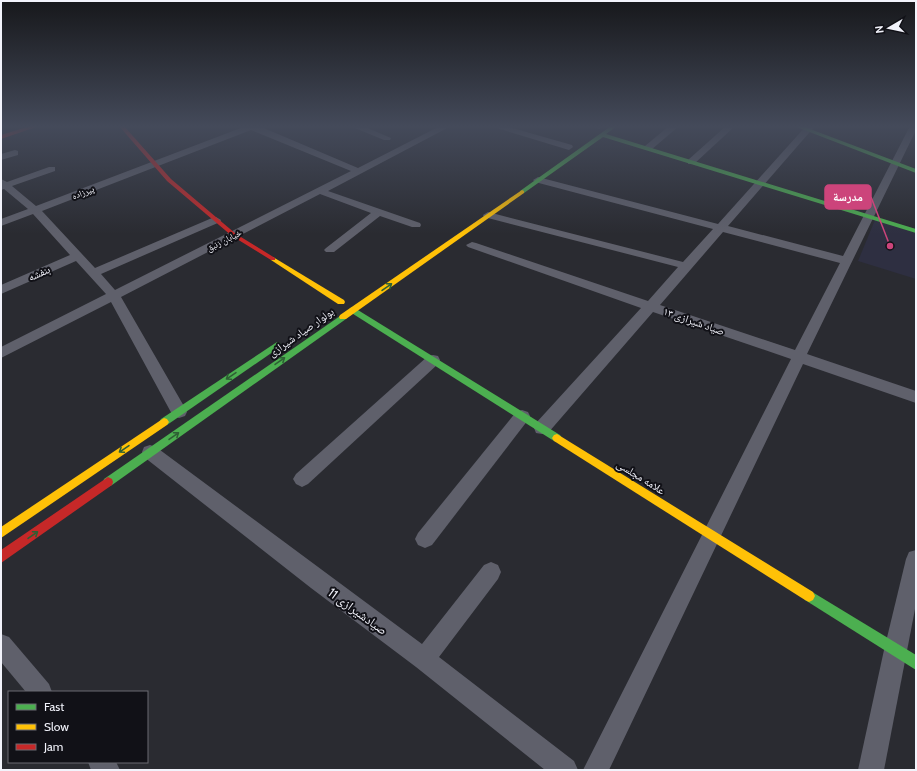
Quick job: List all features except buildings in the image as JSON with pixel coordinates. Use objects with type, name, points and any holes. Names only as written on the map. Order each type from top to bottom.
[{"type":"street","name":"پیرزاده","points":[[1,223],[160,162]]},
{"type":"street","points":[[335,162],[358,172]]},
{"type":"street","name":"خیابان زنبق","points":[[1,353],[377,162]]},
{"type":"street","name":"بولوار صیاد شیرازی","points":[[1,557],[538,180],[560,162]]},
{"type":"street","points":[[691,162],[916,231]]},
{"type":"street","points":[[542,428],[687,266],[777,162]]},
{"type":"street","points":[[596,770],[896,163],[916,171]]},
{"type":"street","name":"علامه مجلسی","points":[[155,164],[169,180],[234,235],[916,663]]},
{"type":"street","points":[[2,184],[52,169]]},
{"type":"street","points":[[538,180],[848,261]]},
{"type":"street","points":[[2,184],[35,210],[114,296],[179,412]]},
{"type":"street","points":[[320,191],[416,225]]},
{"type":"street","points":[[330,250],[378,212]]},
{"type":"street","points":[[488,215],[687,266]]},
{"type":"street","points":[[93,273],[216,220]]},
{"type":"street","name":"صیاد شیرازی ۱۳","points":[[472,245],[916,398]]},
{"type":"street","name":"بنفشه","points":[[1,290],[78,256]]},
{"type":"street","name":"بولوار صیاد شیرازی","points":[[1,533],[283,342]]},
{"type":"street","points":[[302,479],[433,360]]},
{"type":"street","points":[[425,539],[522,416]]},
{"type":"street","name":"صیادشیرازی 11","points":[[150,452],[318,581],[424,659],[565,770]]},
{"type":"street","points":[[871,770],[894,650],[916,559]]},
{"type":"street","points":[[424,659],[491,572]]},
{"type":"street","points":[[1,645],[40,691]]},
{"type":"shaded area","points":[[875,220],[916,232],[916,279],[858,261]]},
{"type":"traffic: fast","points":[[522,192],[564,162]]},
{"type":"traffic: fast","points":[[691,162],[916,231]]},
{"type":"traffic: fast","points":[[892,162],[916,171]]},
{"type":"traffic: fast","points":[[353,310],[557,438]]},
{"type":"traffic: fast","points":[[108,482],[343,317]]},
{"type":"traffic: fast","points":[[164,422],[277,345]]},
{"type":"traffic: fast","points":[[809,596],[916,663]]},
{"type":"traffic: slow","points":[[343,317],[522,192]]},
{"type":"traffic: slow","points":[[273,259],[341,302]]},
{"type":"traffic: slow","points":[[1,533],[164,422]]},
{"type":"traffic: slow","points":[[557,438],[809,596]]},
{"type":"traffic: jam","points":[[153,162],[169,180],[234,235],[273,259]]},
{"type":"traffic: jam","points":[[1,557],[108,482]]},
{"type":"place","name":"مدرسة","points":[[890,246]]}]
